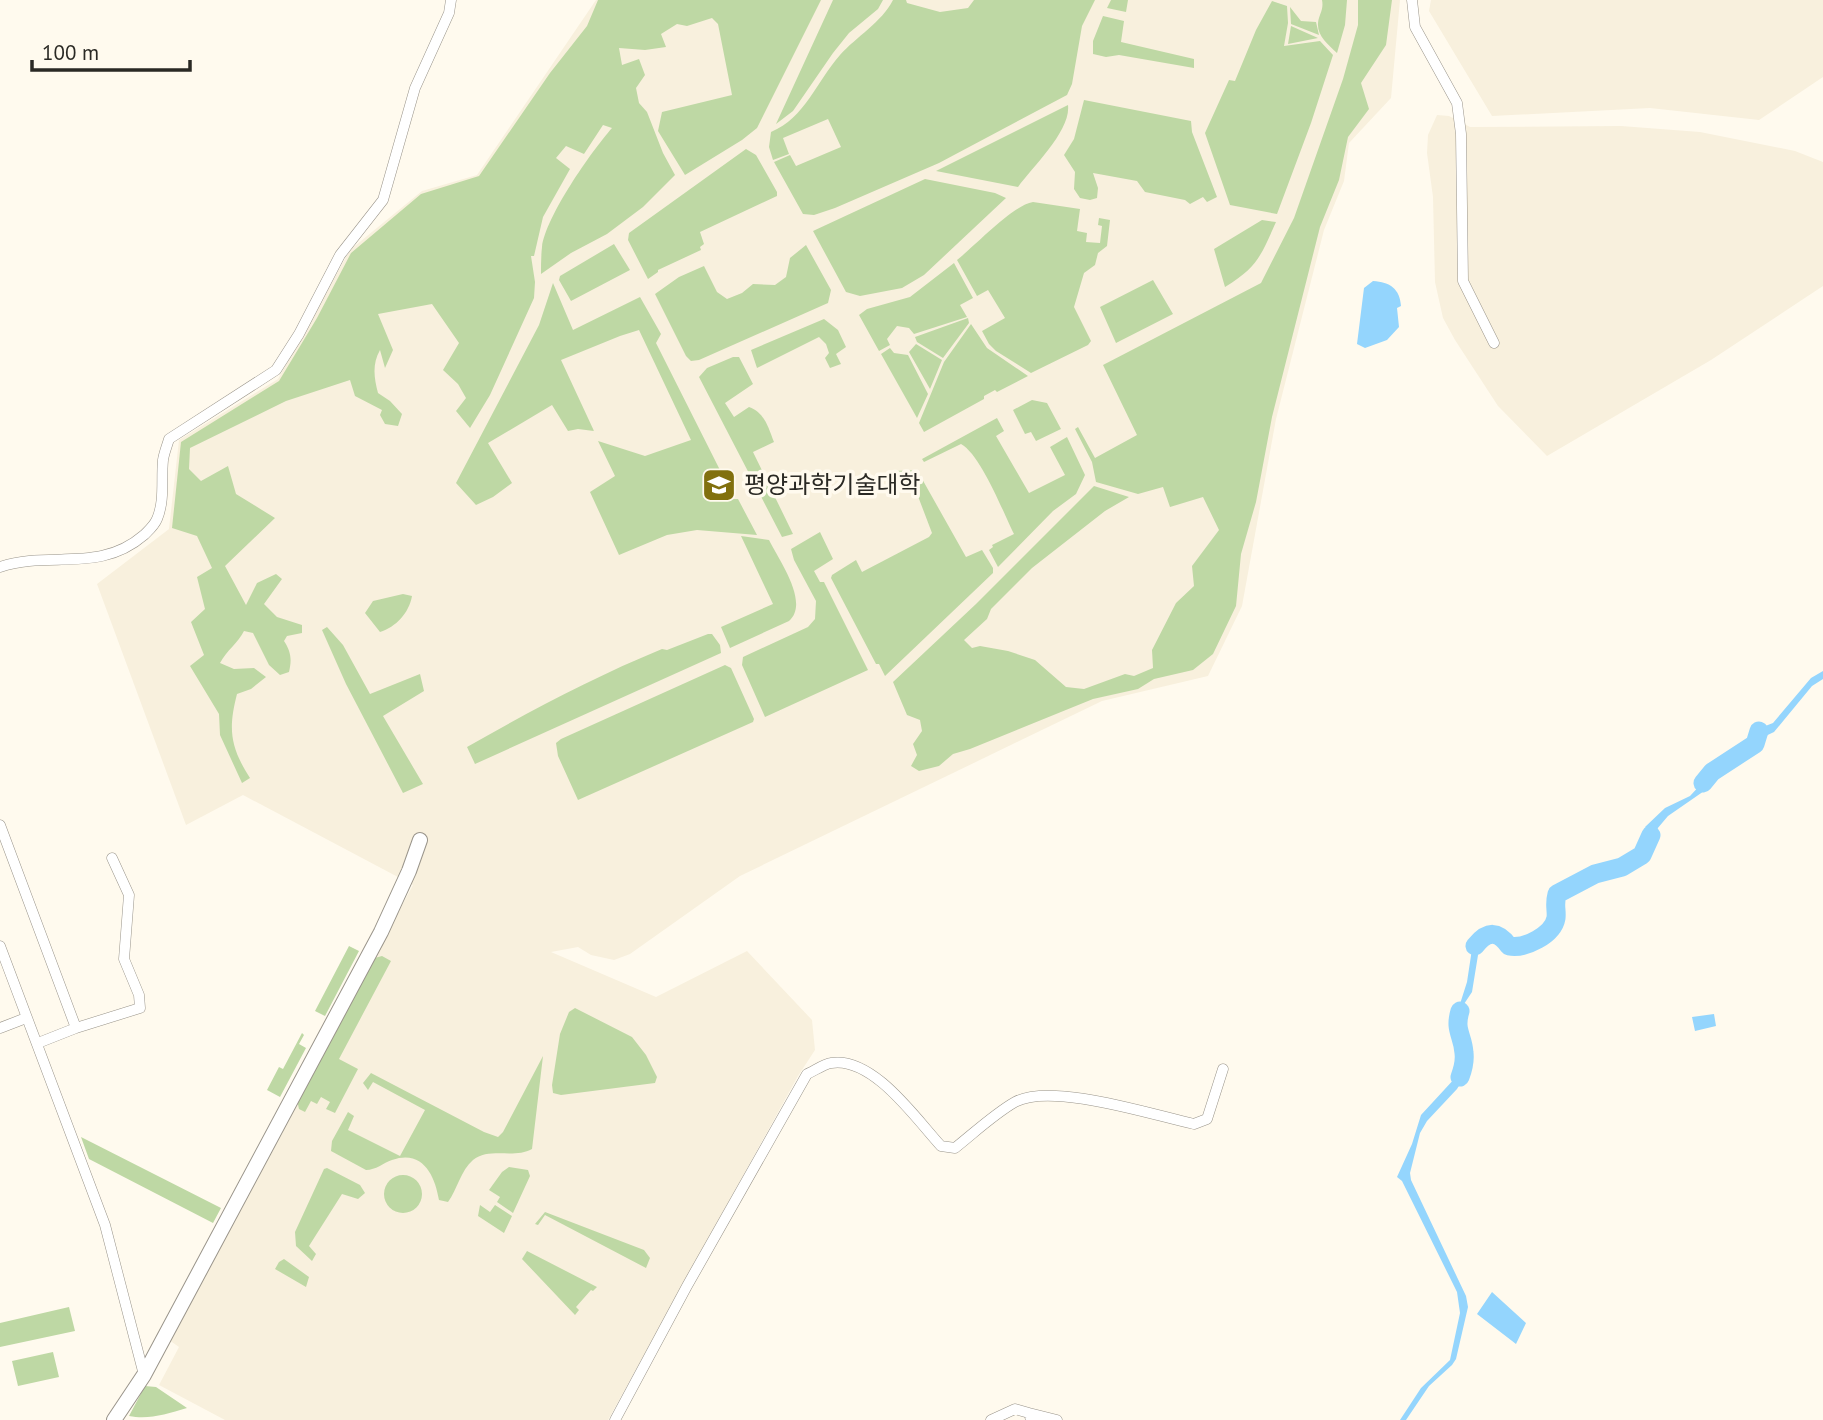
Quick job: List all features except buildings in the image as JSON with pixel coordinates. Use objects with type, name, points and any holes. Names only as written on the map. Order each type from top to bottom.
[{"type":"street","points":[[0,567],[41,561],[88,560],[119,552],[153,526],[158,517],[162,497],[163,458],[169,439],[276,370],[299,334],[340,255],[383,200],[415,88],[449,13],[451,0]]},
{"type":"street","points":[[1412,0],[1415,27],[1457,103],[1461,134],[1463,281],[1494,343]]},
{"type":"street","points":[[0,825],[76,1028]]},
{"type":"street","points":[[114,1420],[144,1375],[381,932],[420,840]]},
{"type":"street","points":[[38,1043],[140,1008],[139,995],[124,959],[129,895],[112,858]]},
{"type":"street","points":[[0,946],[105,1225],[144,1375]]},
{"type":"street","points":[[0,1028],[26,1018]]},
{"type":"street","points":[[615,1420],[807,1074],[831,1062],[848,1064],[876,1075],[941,1146],[956,1148],[1015,1102],[1031,1096],[1079,1097],[1194,1124],[1207,1119],[1223,1069]]},
{"type":"street","points":[[991,1420],[1015,1409],[1030,1417],[1057,1420]]},
{"type":"shaded area","name":"평양과학기술대학","points":[[596,0],[1400,0],[1391,98],[1349,143],[1344,181],[1324,230],[1276,419],[1242,606],[1208,676],[1102,701],[740,876],[630,954],[614,960],[591,955],[578,947],[551,952],[656,997],[747,951],[812,1020],[815,1050],[798,1076],[608,1420],[225,1420],[159,1385],[179,1347],[169,1340],[413,885],[243,795],[186,825],[97,584],[169,529],[179,440],[278,379],[350,250],[422,191],[477,175]]},
{"type":"shaded area","points":[[1431,0],[1823,0],[1823,77],[1759,120],[1650,108],[1492,116],[1429,11]]},
{"type":"shaded area","points":[[1437,115],[1449,116],[1470,127],[1621,126],[1700,132],[1795,151],[1823,162],[1823,286],[1711,360],[1547,456],[1498,406],[1443,318],[1435,282],[1433,197],[1427,153],[1428,135]]},
{"type":"green space","points":[[598,0],[821,0],[757,128],[685,175],[658,131],[662,112],[732,95],[718,24],[712,18],[687,26],[677,24],[661,34],[666,47],[645,50],[619,48],[622,65],[639,59],[645,75],[636,88],[639,103],[647,112],[675,175],[643,207],[607,234],[571,253],[541,274],[545,234],[560,202],[612,128],[603,125],[584,154],[566,146],[556,158],[570,169],[543,217],[534,256],[531,256],[535,282],[534,298],[490,395],[470,428],[456,411],[466,398],[458,384],[443,370],[459,343],[432,304],[378,314],[393,350],[385,368],[380,350],[374,371],[378,393],[402,414],[398,426],[385,424],[380,415],[382,410],[355,396],[350,380],[286,401],[190,448],[189,469],[201,481],[228,466],[236,494],[275,518],[225,566],[246,605],[257,583],[276,574],[282,579],[264,604],[277,617],[302,625],[302,633],[287,636],[284,641],[290,656],[289,672],[280,675],[269,665],[253,633],[244,631],[220,663],[234,669],[254,668],[266,677],[251,689],[237,694],[234,706],[232,728],[235,747],[250,778],[242,783],[220,735],[219,714],[190,666],[204,655],[191,622],[205,609],[197,577],[212,568],[197,536],[172,528],[181,442],[279,381],[317,318],[351,253],[421,194],[479,176],[550,73],[587,26]]},
{"type":"green space","points":[[833,0],[883,0],[878,9],[849,33],[793,111],[776,124]]},
{"type":"green space","points":[[893,0],[906,0],[907,3],[940,12],[968,8],[974,0],[1095,0],[1082,26],[1072,84],[1067,95],[939,163],[835,208],[814,215],[803,214],[774,162],[790,155],[796,166],[841,147],[828,119],[783,138],[789,154],[773,160],[769,147],[771,132],[793,118],[840,55],[875,22]]},
{"type":"green space","points":[[1111,0],[1128,0],[1126,12],[1107,8]]},
{"type":"green space","points":[[1322,0],[1347,0],[1345,25],[1337,53],[1319,32]]},
{"type":"green space","points":[[1358,0],[1392,0],[1386,45],[1361,83],[1369,109],[1348,137],[1339,180],[1320,227],[1272,417],[1256,502],[1241,554],[1236,606],[1213,654],[1193,670],[1154,679],[1138,689],[1093,699],[953,754],[939,766],[919,771],[911,766],[917,755],[913,744],[922,731],[920,720],[907,715],[893,682],[976,604],[1094,486],[1129,497],[1105,511],[1032,568],[991,609],[987,619],[964,640],[972,648],[980,646],[1008,651],[1035,660],[1066,687],[1084,689],[1125,674],[1134,676],[1153,668],[1152,650],[1176,603],[1194,586],[1192,566],[1219,530],[1203,497],[1170,507],[1163,487],[1138,494],[1096,482],[1092,462],[1075,429],[1078,427],[1095,458],[1137,435],[1103,365],[1261,283],[1294,218],[1343,79],[1358,25]]},
{"type":"green space","points":[[1272,1],[1287,6],[1288,23],[1284,46],[1320,41],[1333,55],[1277,214],[1230,205],[1205,133],[1229,80],[1235,81],[1256,30]]},
{"type":"green space","points":[[1290,7],[1301,21],[1316,22],[1319,35],[1291,24]]},
{"type":"green space","points":[[1103,16],[1124,21],[1121,42],[1194,59],[1194,68],[1119,55],[1106,57],[1093,54],[1093,41]]},
{"type":"green space","points":[[1291,26],[1318,38],[1288,44]]},
{"type":"green space","points":[[1084,100],[1191,121],[1192,132],[1217,197],[1207,202],[1203,197],[1190,204],[1185,200],[1145,192],[1137,181],[1093,173],[1098,188],[1097,198],[1080,198],[1074,189],[1075,172],[1064,155],[1074,139]]},
{"type":"green space","points":[[1068,105],[1064,126],[1018,187],[936,171]]},
{"type":"green space","points":[[746,149],[756,155],[777,196],[700,232],[704,244],[700,247],[701,250],[658,270],[648,279],[628,240],[629,233]]},
{"type":"green space","points":[[925,179],[995,193],[1006,198],[924,275],[902,288],[860,296],[846,292],[813,231]]},
{"type":"green space","points":[[1033,202],[1080,209],[1077,231],[1087,233],[1086,242],[1100,243],[1102,226],[1098,225],[1099,218],[1110,220],[1107,246],[1098,253],[1095,265],[1084,273],[1074,307],[1091,341],[1088,345],[1031,373],[989,344],[982,331],[1005,318],[988,290],[977,296],[957,260],[1015,210]]},
{"type":"green space","points":[[1262,220],[1276,222],[1262,252],[1245,273],[1225,287],[1214,249]]},
{"type":"green space","points":[[614,244],[630,270],[571,301],[559,280],[560,276]]},
{"type":"green space","points":[[806,245],[831,290],[828,303],[699,360],[691,361],[686,356],[655,294],[679,277],[704,266],[717,292],[727,299],[742,293],[753,284],[775,285],[786,277],[790,258]]},
{"type":"green space","points":[[954,263],[973,298],[960,305],[967,317],[914,334],[909,328],[897,326],[887,339],[890,345],[879,351],[859,315],[867,309],[910,297]]},
{"type":"green space","points":[[1153,280],[1173,314],[1116,343],[1100,307]]},
{"type":"green space","points":[[553,283],[573,330],[640,297],[661,334],[656,343],[725,480],[720,485],[729,499],[738,499],[757,535],[697,530],[667,535],[619,555],[590,492],[615,476],[598,441],[645,456],[691,440],[639,330],[561,360],[594,431],[568,431],[552,405],[488,443],[512,483],[476,505],[456,483],[539,325]]},
{"type":"green space","points":[[968,318],[969,323],[943,358],[917,342],[915,337]]},
{"type":"green space","points":[[824,319],[838,330],[846,347],[836,354],[841,364],[830,368],[825,358],[829,353],[826,344],[819,337],[757,368],[751,350]]},
{"type":"green space","points":[[971,324],[987,348],[1028,376],[997,392],[995,390],[984,396],[984,399],[924,432],[919,423],[944,362]]},
{"type":"green space","points":[[916,344],[942,360],[930,389],[909,352]]},
{"type":"green space","points":[[890,348],[894,353],[908,355],[928,394],[917,418],[881,354]]},
{"type":"green space","points":[[739,357],[753,384],[725,403],[734,417],[749,407],[765,421],[774,442],[753,452],[793,534],[782,537],[699,377],[707,368]]},
{"type":"green space","points":[[1032,400],[1047,403],[1061,429],[1036,441],[1031,432],[1025,434],[1013,410]]},
{"type":"green space","points":[[997,418],[1004,431],[996,436],[1029,493],[1065,475],[1050,447],[1067,437],[1085,475],[1076,494],[1053,511],[998,567],[989,550],[992,545],[1014,534],[991,485],[969,450],[961,444],[924,462],[922,459]]},
{"type":"green space","points":[[917,470],[966,557],[982,550],[993,568],[993,573],[885,676],[831,578],[856,560],[862,572],[929,537],[932,533],[916,491],[895,471]]},
{"type":"green space","points":[[820,532],[833,559],[814,571],[820,582],[824,582],[868,670],[765,717],[742,665],[743,657],[808,627],[815,619],[816,601],[791,549]]},
{"type":"green space","points":[[741,536],[769,540],[791,581],[796,604],[795,613],[789,621],[730,648],[721,627],[773,604]]},
{"type":"green space","points":[[403,594],[412,596],[405,614],[391,627],[380,632],[365,613],[373,601]]},
{"type":"green space","points":[[327,627],[343,645],[370,694],[420,674],[424,691],[383,716],[423,784],[403,793],[346,684],[322,630]]},
{"type":"green space","points":[[712,634],[720,645],[721,653],[475,764],[467,747],[612,671],[662,649],[667,650]]},
{"type":"green space","points":[[725,665],[731,668],[753,722],[578,800],[558,756],[556,743]]},
{"type":"green space","points":[[349,946],[359,951],[325,1016],[315,1011]]},
{"type":"green space","points":[[382,956],[391,961],[339,1059],[358,1069],[335,1113],[326,1109],[330,1102],[321,1097],[317,1104],[311,1101],[305,1112],[299,1109],[297,1100],[371,959]]},
{"type":"green space","points":[[575,1008],[632,1037],[646,1055],[657,1077],[655,1083],[561,1095],[553,1093],[560,1034],[569,1012]]},
{"type":"green space","points":[[302,1033],[304,1035],[299,1044],[306,1048],[280,1097],[267,1090],[279,1067],[283,1069]]},
{"type":"green space","points":[[543,1056],[532,1149],[518,1153],[479,1156],[465,1169],[448,1202],[439,1200],[431,1174],[419,1161],[403,1158],[366,1170],[331,1151],[332,1141],[348,1112],[354,1116],[348,1130],[400,1156],[425,1110],[373,1082],[368,1090],[363,1083],[371,1073],[498,1137]]},
{"type":"green space","points":[[81,1137],[221,1208],[213,1223],[89,1159]]},
{"type":"green space","points":[[509,1167],[528,1170],[530,1176],[513,1213],[497,1202],[500,1197],[489,1190]]},
{"type":"green space","points":[[327,1168],[360,1185],[365,1193],[358,1199],[342,1194],[309,1246],[316,1254],[312,1261],[296,1246],[295,1232],[324,1169]]},
{"type":"green space","points":[[403,1175],[417,1180],[422,1194],[417,1208],[403,1213],[389,1208],[384,1194],[389,1180]]},
{"type":"green space","points":[[480,1205],[490,1212],[495,1205],[512,1216],[504,1233],[478,1216]]},
{"type":"green space","points":[[545,1212],[644,1250],[650,1258],[646,1268],[545,1215],[538,1225],[535,1224]]},
{"type":"green space","points":[[527,1251],[597,1287],[576,1307],[579,1310],[575,1315],[522,1259]]},
{"type":"green space","points":[[284,1259],[309,1277],[306,1287],[275,1269]]},
{"type":"green space","points":[[69,1307],[75,1331],[0,1347],[0,1323]]},
{"type":"green space","points":[[53,1352],[59,1377],[18,1386],[12,1361]]},
{"type":"green space","points":[[145,1386],[156,1387],[187,1408],[151,1417],[129,1416]]},
{"type":"water","points":[[1373,281],[1389,285],[1399,295],[1399,327],[1387,340],[1365,348],[1357,344],[1364,288]]},
{"type":"water","points":[[1823,671],[1823,679],[1812,686],[1774,732],[1762,740],[1758,748],[1711,779],[1707,789],[1668,816],[1657,829],[1642,863],[1562,898],[1555,935],[1519,954],[1505,951],[1500,942],[1494,941],[1486,942],[1479,949],[1472,992],[1464,1004],[1458,1026],[1465,1054],[1463,1079],[1420,1133],[1410,1173],[1466,1296],[1468,1307],[1456,1359],[1429,1386],[1406,1420],[1400,1420],[1421,1388],[1450,1360],[1460,1313],[1457,1292],[1402,1181],[1397,1177],[1421,1115],[1456,1077],[1459,1053],[1453,1026],[1467,982],[1472,949],[1483,936],[1497,934],[1510,946],[1516,947],[1547,934],[1553,923],[1554,899],[1581,881],[1640,857],[1649,831],[1645,827],[1665,808],[1690,796],[1716,768],[1743,752],[1749,746],[1749,739],[1755,730],[1773,723],[1811,678]]},
{"type":"water","points":[[1714,1014],[1716,1026],[1695,1031],[1692,1017]]},
{"type":"water","points":[[1492,1292],[1526,1323],[1516,1344],[1477,1314]]},
{"type":"waterway","points":[[1703,783],[1712,772],[1755,744],[1759,731]]},
{"type":"waterway","points":[[1475,946],[1484,937],[1493,934],[1501,937],[1509,946],[1537,940],[1554,924],[1557,894],[1595,874],[1622,867],[1642,855],[1651,835]]},
{"type":"waterway","points":[[1460,1011],[1458,1028],[1464,1065],[1460,1077]]},
{"type":"place","name":"평양과학기술대학","points":[[719,485]]}]
